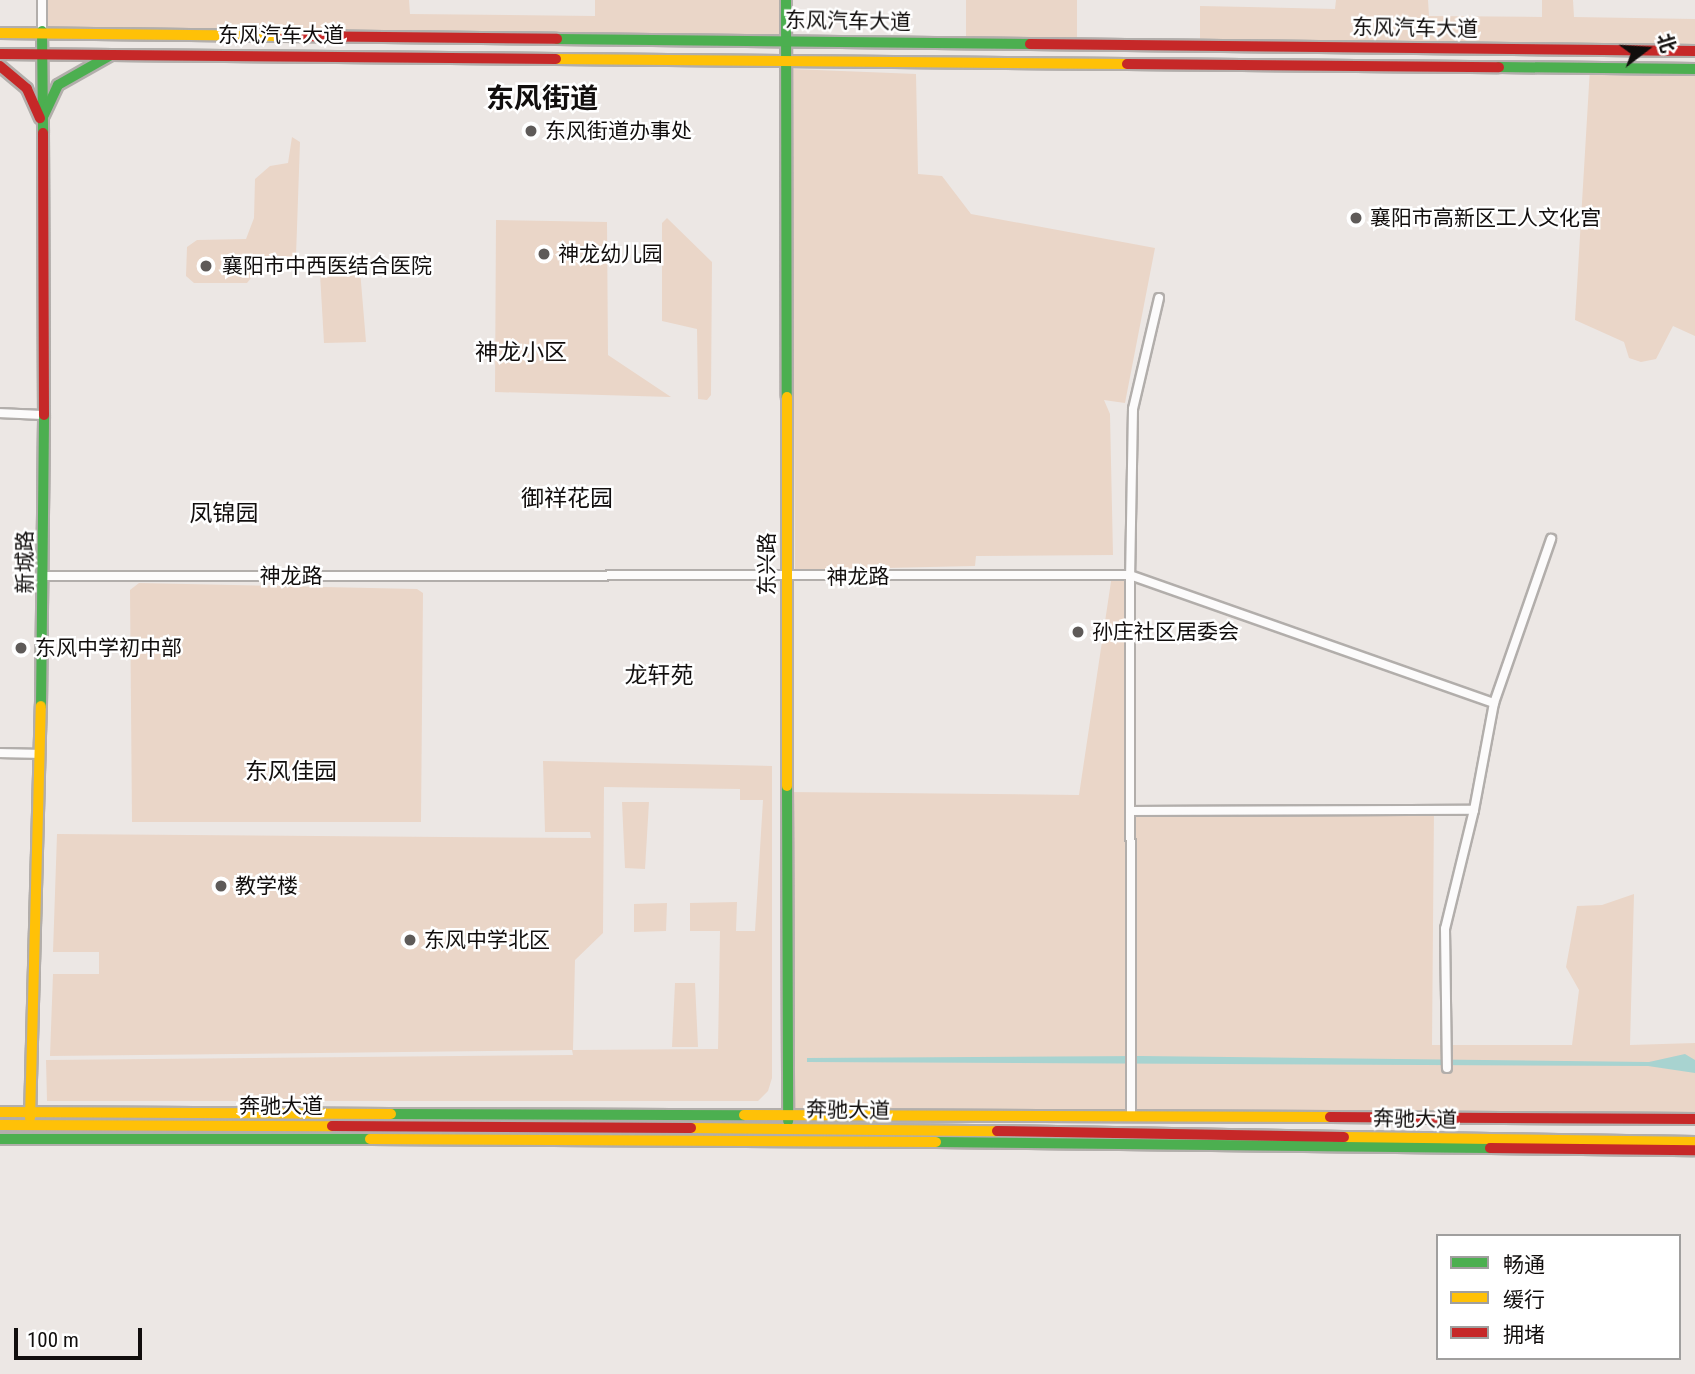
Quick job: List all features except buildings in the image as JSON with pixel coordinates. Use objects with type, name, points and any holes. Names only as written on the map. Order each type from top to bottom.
[{"type":"main road","name":"东兴路","points":[[786,0],[788,1128]]},
{"type":"main road","name":"东风汽车大道","points":[[0,33],[42,31],[1695,51]]},
{"type":"main road","name":"新城路","points":[[29,1124],[45,576],[42,31]]},
{"type":"main road","points":[[41,121],[58,85],[79,69],[116,53]]},
{"type":"main road","name":"东风汽车大道","points":[[0,54],[1695,69]]},
{"type":"main road","points":[[0,66],[27,89],[41,121]]},
{"type":"main road","name":"奔驰大道","points":[[0,1112],[30,1110],[1695,1119]]},
{"type":"main road","points":[[75,1124],[76,1139]]},
{"type":"main road","name":"奔驰大道","points":[[0,1125],[689,1127],[1695,1142]]},
{"type":"main road","points":[[144,1125],[144,1139]]},
{"type":"main road","points":[[689,1127],[689,1140]]},
{"type":"main road","points":[[0,1139],[689,1140],[1695,1150]]},
{"type":"street","name":"新城路","points":[[42,0],[42,31]]},
{"type":"street","points":[[1131,1116],[1130,575],[1133,409],[1159,298]]},
{"type":"street","points":[[0,413],[44,415]]},
{"type":"street","points":[[1447,1068],[1446,929],[1474,810],[1494,703],[1551,539]]},
{"type":"street","name":"神龙路","points":[[45,576],[787,578],[1130,575],[1494,703]]},
{"type":"street","points":[[0,753],[40,754]]},
{"type":"street","points":[[1130,811],[1474,810]]},
{"type":"shaded area","points":[[42,0],[409,0],[410,14],[595,16],[595,0],[786,0],[785,39],[42,31]]},
{"type":"shaded area","points":[[966,0],[1077,0],[1077,43],[966,42]]},
{"type":"shaded area","points":[[1336,0],[1428,0],[1429,16],[1542,17],[1542,0],[1573,0],[1574,17],[1695,19],[1695,51],[1200,44],[1200,6],[1335,9]]},
{"type":"shaded area","points":[[1590,68],[1695,69],[1695,336],[1673,326],[1656,359],[1641,362],[1629,358],[1624,342],[1575,320]]},
{"type":"shaded area","points":[[792,69],[916,74],[918,174],[942,176],[971,214],[1155,248],[1125,403],[1104,400],[1110,414],[1113,555],[976,556],[975,566],[795,570]]},
{"type":"shaded area","points":[[292,137],[300,142],[296,256],[291,263],[262,264],[247,283],[194,283],[186,276],[187,247],[197,240],[246,239],[254,218],[255,179],[270,166],[288,163]]},
{"type":"shaded area","points":[[667,218],[712,262],[711,395],[707,400],[698,399],[697,329],[662,321],[662,223]]},
{"type":"shaded area","points":[[496,220],[607,222],[608,355],[671,397],[495,392]]},
{"type":"shaded area","points":[[360,270],[366,342],[324,343],[320,274]]},
{"type":"shaded area","points":[[1112,575],[1130,575],[1130,810],[1434,810],[1432,1045],[1572,1045],[1579,990],[1566,967],[1577,906],[1602,905],[1634,894],[1630,1045],[1695,1043],[1695,1119],[788,1114],[787,792],[1079,795]]},
{"type":"shaded area","points":[[139,583],[417,589],[423,593],[421,822],[132,822],[130,590]]},
{"type":"shaded area","name":"东风中学北区","points":[[543,761],[772,766],[772,1078],[768,1091],[758,1101],[47,1101],[46,1060],[573,1055],[572,1050],[50,1056],[53,974],[99,974],[99,952],[53,952],[57,834],[591,838],[590,832],[545,832]],"holes":[[[604,787],[740,789],[740,800],[763,800],[755,931],[736,931],[737,902],[690,903],[690,931],[720,931],[718,1049],[573,1050],[575,960],[603,933]]]},
{"type":"shaded area","points":[[622,802],[649,802],[645,869],[625,868]]},
{"type":"shaded area","points":[[667,903],[666,931],[634,932],[634,904]]},
{"type":"shaded area","points":[[675,983],[695,983],[698,1047],[672,1047]]},
{"type":"water","points":[[1685,1054],[1695,1060],[1695,1073],[1648,1066],[807,1062],[807,1058],[1141,1056],[1649,1062]]},
{"type":"traffic: fast","points":[[786,0],[787,397]]},
{"type":"traffic: fast","points":[[42,31],[43,133]]},
{"type":"traffic: fast","points":[[557,39],[1030,44]]},
{"type":"traffic: fast","points":[[44,115],[58,85],[109,56]]},
{"type":"traffic: fast","points":[[1499,67],[1695,69]]},
{"type":"traffic: fast","points":[[41,706],[44,415]]},
{"type":"traffic: fast","points":[[787,786],[788,1121]]},
{"type":"traffic: fast","points":[[391,1114],[744,1115]]},
{"type":"traffic: fast","points":[[0,1139],[370,1139]]},
{"type":"traffic: fast","points":[[936,1142],[1490,1148]]},
{"type":"traffic: slow","points":[[0,33],[285,36]]},
{"type":"traffic: slow","points":[[556,59],[1127,64]]},
{"type":"traffic: slow","points":[[787,397],[787,786]]},
{"type":"traffic: slow","points":[[30,1118],[41,706]]},
{"type":"traffic: slow","points":[[0,1112],[391,1114]]},
{"type":"traffic: slow","points":[[744,1115],[1330,1117]]},
{"type":"traffic: slow","points":[[0,1125],[332,1126]]},
{"type":"traffic: slow","points":[[691,1128],[997,1131]]},
{"type":"traffic: slow","points":[[1344,1137],[1695,1142]]},
{"type":"traffic: slow","points":[[370,1139],[936,1142]]},
{"type":"traffic: jam","points":[[285,36],[557,39]]},
{"type":"traffic: jam","points":[[1030,44],[1695,51]]},
{"type":"traffic: jam","points":[[0,54],[556,59]]},
{"type":"traffic: jam","points":[[1127,64],[1499,67]]},
{"type":"traffic: jam","points":[[0,66],[27,89],[40,118]]},
{"type":"traffic: jam","points":[[43,133],[44,415]]},
{"type":"traffic: jam","points":[[1330,1117],[1695,1119]]},
{"type":"traffic: jam","points":[[332,1126],[691,1128]]},
{"type":"traffic: jam","points":[[997,1131],[1344,1137]]},
{"type":"traffic: jam","points":[[1490,1148],[1695,1150]]},
{"type":"place","name":"东风街道办事处","points":[[531,131]]},
{"type":"place","name":"襄阳市高新区工人文化宫","points":[[1356,218]]},
{"type":"place","name":"神龙幼儿园","points":[[544,254]]},
{"type":"place","name":"襄阳市中西医结合医院","points":[[206,266]]},
{"type":"place","name":"孙庄社区居委会","points":[[1078,632]]},
{"type":"place","name":"东风中学初中部","points":[[21,648]]},
{"type":"place","name":"教学楼","points":[[221,886]]},
{"type":"place","name":"东风中学北区","points":[[410,940]]},
{"type":"district","name":"东风街道","points":[[542,99]]},
{"type":"district","name":"神龙小区","points":[[521,353]]},
{"type":"district","name":"御祥花园","points":[[567,499]]},
{"type":"district","name":"凤锦园","points":[[224,514]]},
{"type":"district","name":"龙轩苑","points":[[659,676]]},
{"type":"district","name":"东风佳园","points":[[291,772]]}]
